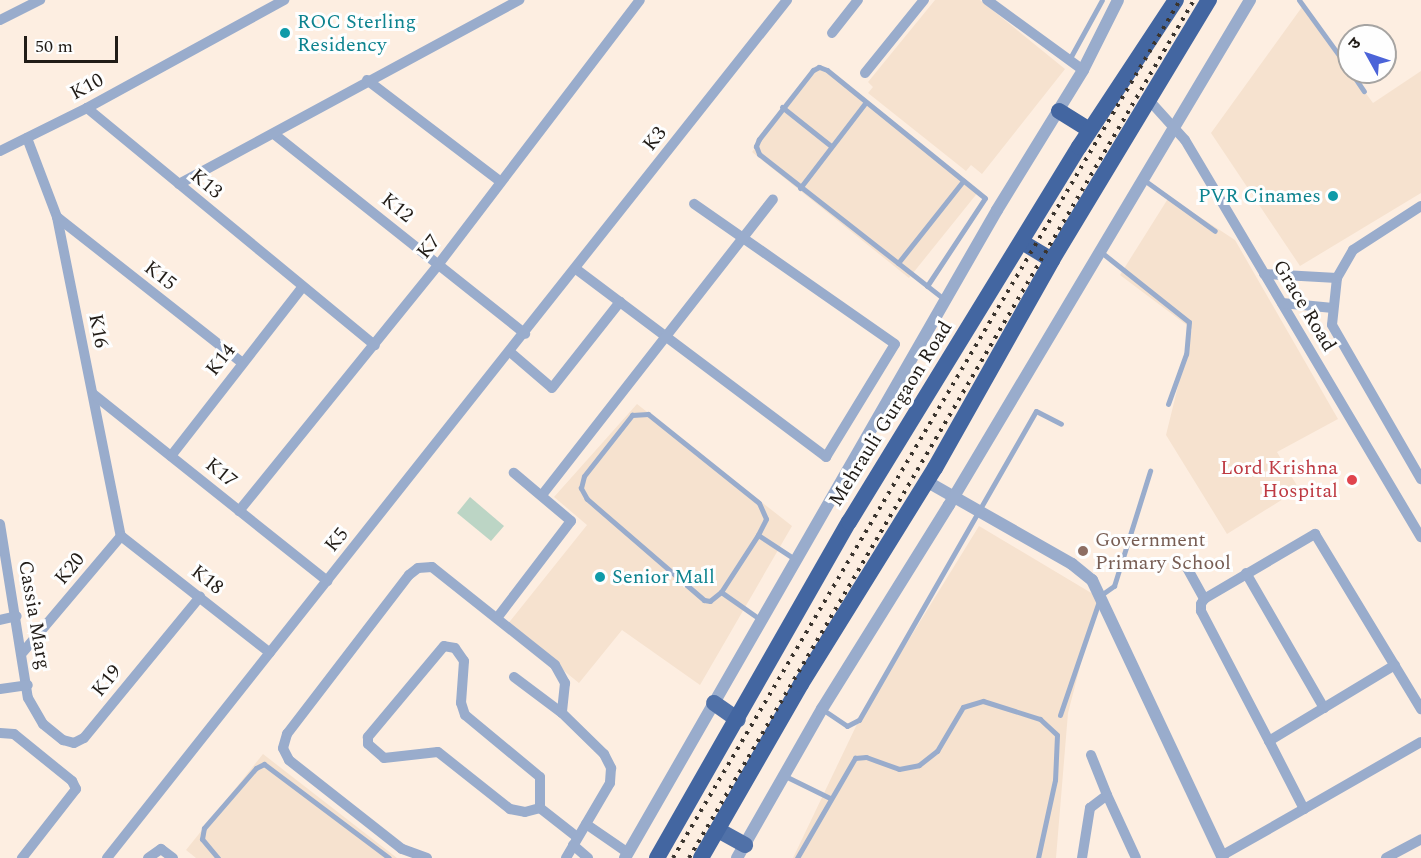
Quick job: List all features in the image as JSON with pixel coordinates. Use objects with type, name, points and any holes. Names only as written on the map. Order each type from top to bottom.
[{"type":"highway","name":"Mehrauli Gurgaon Road","points":[[657,858],[738,720],[849,522],[1090,130],[1176,0]]},
{"type":"highway","points":[[701,858],[801,684],[926,481],[1052,260],[1209,0]]},
{"type":"highway","points":[[1059,111],[1090,130]]},
{"type":"highway","points":[[1023,242],[1052,260]]},
{"type":"main road","points":[[714,703],[738,720]]},
{"type":"main road","points":[[718,830],[741,851]]},
{"type":"street","points":[[0,21],[40,0]]},
{"type":"street","name":"K10","points":[[0,151],[87,108],[284,0]]},
{"type":"street","points":[[179,184],[274,134],[367,80],[519,0]]},
{"type":"street","name":"K7","points":[[239,511],[375,345],[640,0]]},
{"type":"street","name":"K3","points":[[552,300],[787,0]]},
{"type":"street","points":[[832,33],[858,0]]},
{"type":"street","points":[[865,73],[924,0]]},
{"type":"street","points":[[987,0],[1083,70]]},
{"type":"street","points":[[586,824],[626,855],[997,210],[1083,70],[1118,0]]},
{"type":"street","points":[[741,851],[822,709],[955,496],[1250,0]]},
{"type":"street","points":[[367,80],[501,182]]},
{"type":"street","name":"Grace Road","points":[[1148,99],[1175,125],[1421,537]]},
{"type":"street","name":"K13","points":[[87,108],[302,288],[375,345]]},
{"type":"street","name":"K12","points":[[274,134],[525,334]]},
{"type":"street","name":"K16","points":[[27,138],[57,217],[121,536]]},
{"type":"street","points":[[542,495],[774,199]]},
{"type":"street","points":[[576,269],[826,457],[895,344],[694,204]]},
{"type":"street","points":[[1421,206],[1356,248],[1337,278],[1332,325],[1421,479]]},
{"type":"street","name":"K15","points":[[57,217],[241,362]]},
{"type":"street","points":[[1264,274],[1337,278]]},
{"type":"street","name":"K14","points":[[171,456],[241,362],[302,288]]},
{"type":"street","name":"K5","points":[[107,858],[552,300]]},
{"type":"street","points":[[510,352],[552,388],[620,302]]},
{"type":"street","points":[[1282,303],[1333,308]]},
{"type":"street","name":"K17","points":[[93,394],[327,581]]},
{"type":"street","points":[[496,618],[569,527],[570,517],[514,473]]},
{"type":"street","points":[[926,481],[1072,564],[1092,580],[1222,857],[1421,742]]},
{"type":"street","name":"Cassia Marg","points":[[0,524],[3,555],[17,616],[32,711]]},
{"type":"street","points":[[1204,598],[1312,529],[1421,709]]},
{"type":"street","name":"K18","points":[[121,536],[270,653]]},
{"type":"street","name":"K20","points":[[23,652],[121,536]]},
{"type":"street","points":[[1186,566],[1204,598],[1201,611],[1304,809]]},
{"type":"street","points":[[427,858],[402,849],[289,760],[283,748],[287,734],[418,568],[432,567],[562,674],[562,713]]},
{"type":"street","points":[[1246,573],[1324,708]]},
{"type":"street","name":"K19","points":[[32,711],[63,740],[74,743],[84,738],[200,597]]},
{"type":"street","points":[[0,620],[17,616]]},
{"type":"street","points":[[540,808],[525,812],[510,808],[438,752],[384,758],[368,744],[368,737],[444,646],[452,646],[464,661],[461,703],[465,715],[540,777],[540,808],[575,841],[588,858]]},
{"type":"street","points":[[1269,741],[1395,665]]},
{"type":"street","points":[[514,677],[562,713],[604,754],[611,768],[610,783],[566,858]]},
{"type":"street","points":[[0,688],[28,685]]},
{"type":"street","points":[[0,733],[14,734],[72,781],[76,789],[22,858]]},
{"type":"street","points":[[1091,755],[1136,858]]},
{"type":"street","points":[[1082,858],[1090,808],[1107,795]]},
{"type":"street","points":[[1386,858],[1421,839]]},
{"type":"street","points":[[148,858],[161,849],[173,858]]},
{"type":"lane","points":[[1068,61],[1102,0]]},
{"type":"lane","points":[[1299,0],[1337,53]]},
{"type":"lane","points":[[945,300],[800,188],[759,154],[756,146],[782,107],[819,66],[997,210]]},
{"type":"lane","points":[[1359,84],[1364,91]]},
{"type":"lane","points":[[800,188],[866,102]]},
{"type":"lane","points":[[782,107],[831,146]]},
{"type":"lane","points":[[1142,179],[1215,231]]},
{"type":"lane","points":[[898,263],[963,181]]},
{"type":"lane","points":[[927,286],[985,198]]},
{"type":"lane","points":[[1100,251],[1189,322],[1186,354],[1168,404]]},
{"type":"lane","points":[[822,709],[847,726],[859,720],[977,510],[1036,411],[1061,424]]},
{"type":"lane","points":[[648,414],[759,503],[766,519],[758,535],[721,592],[710,601],[704,600],[587,499],[581,488],[584,476],[632,416],[648,414]]},
{"type":"lane","points":[[1060,715],[1101,595],[1114,586],[1150,471]]},
{"type":"lane","points":[[758,535],[796,560]]},
{"type":"lane","points":[[721,592],[761,620]]},
{"type":"lane","points":[[797,858],[855,758],[866,757],[899,769],[920,765],[937,751],[963,707],[983,701],[1040,719],[1057,735],[1055,780],[1038,858]]},
{"type":"lane","points":[[218,858],[202,839],[204,828],[256,768],[264,765],[389,858]]},
{"type":"lane","points":[[784,776],[830,798]]},
{"type":"shaded area","points":[[935,0],[980,0],[1065,69],[982,174],[971,165],[966,171],[868,93],[873,87],[868,82]]},
{"type":"shaded area","points":[[1302,7],[1337,54],[1337,84],[1359,84],[1373,103],[1421,71],[1421,193],[1300,266],[1211,133]]},
{"type":"shaded area","points":[[821,65],[979,191],[909,278],[752,152]]},
{"type":"shaded area","points":[[1169,197],[1235,240],[1338,419],[1277,452],[1299,489],[1227,534],[1166,435],[1192,329],[1120,275]]},
{"type":"shaded area","points":[[637,404],[792,526],[700,685],[622,630],[579,683],[507,625],[587,525],[554,497]]},
{"type":"shaded area","points":[[979,526],[1098,597],[1068,713],[1056,858],[793,858],[858,722]]},
{"type":"shaded area","points":[[263,754],[397,858],[196,858],[186,850]]},
{"type":"green space","points":[[470,497],[504,526],[491,541],[457,513]]},
{"type":"railway","points":[[673,858],[1180,0]]},
{"type":"railway","points":[[689,858],[1194,0]]},
{"type":"place","name":"ROC Sterling Residency","points":[[285,33]]},
{"type":"place","name":"PVR Cinames","points":[[1333,196]]},
{"type":"place","name":"Lord Krishna Hospital","points":[[1352,480]]},
{"type":"place","name":"Government Primary School","points":[[1083,551]]},
{"type":"place","name":"Senior Mall","points":[[600,577]]}]
